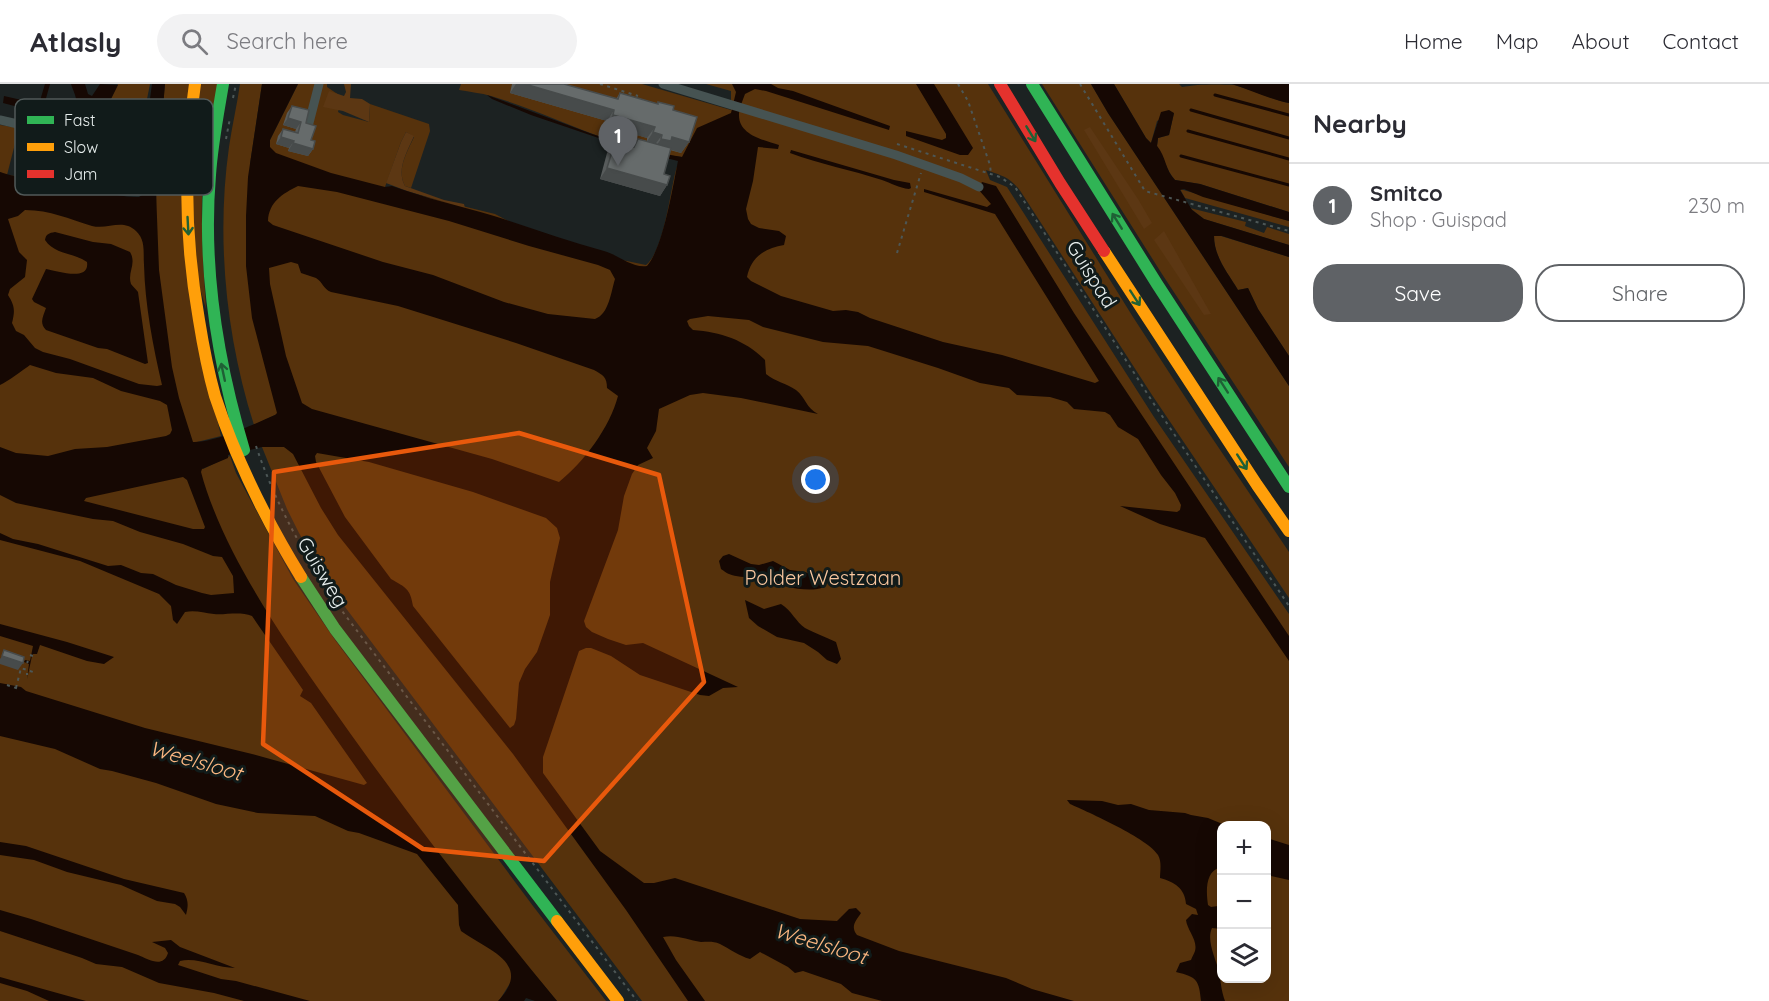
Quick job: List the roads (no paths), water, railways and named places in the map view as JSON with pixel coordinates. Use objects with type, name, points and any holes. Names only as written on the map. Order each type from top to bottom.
[{"type":"main road","name":"Guisweg","points":[[194,99],[195,84]]},
{"type":"main road","name":"Guisweg","points":[[213,143],[224,84]]},
{"type":"main road","points":[[1000,84],[1060,183],[1289,531]]},
{"type":"main road","points":[[1032,84],[1151,274],[1289,487]]},
{"type":"main road","name":"Guisweg","points":[[187,195],[197,311],[214,394],[247,455],[272,524],[335,629],[618,1001]]},
{"type":"main road","name":"Guisweg","points":[[208,195],[208,257],[215,330],[232,430]]},
{"type":"street","points":[[309,123],[319,84]]},
{"type":"street","points":[[663,84],[924,165],[980,187]]},
{"type":"street","points":[[0,120],[15,123]]},
{"type":"water","points":[[45,84],[50,84],[46,99],[40,99]]},
{"type":"water","points":[[71,84],[85,84],[88,94],[92,96],[100,84],[118,85],[111,99],[76,99]]},
{"type":"water","points":[[152,84],[165,84],[164,99],[150,99]]},
{"type":"water","name":"Weelsloot","points":[[262,84],[298,84],[270,140],[270,147],[276,153],[331,173],[385,187],[392,186],[494,216],[604,251],[641,266],[647,266],[658,246],[667,216],[678,161],[631,149],[531,115],[487,95],[642,150],[682,157],[697,128],[731,113],[736,92],[732,84],[771,84],[890,126],[889,130],[766,91],[755,89],[745,94],[739,114],[743,127],[759,139],[779,145],[778,149],[758,147],[746,209],[748,219],[751,224],[759,228],[779,231],[786,236],[784,245],[771,248],[755,259],[747,277],[781,296],[833,311],[858,312],[943,342],[1002,355],[1095,383],[1099,381],[995,214],[924,192],[924,189],[987,207],[991,204],[978,189],[982,182],[996,186],[1074,313],[1289,636],[1289,661],[1205,538],[1160,524],[1120,506],[1177,512],[1181,505],[1138,439],[1118,427],[1110,415],[1105,412],[1074,409],[1067,402],[1050,397],[1017,395],[1009,388],[980,383],[868,346],[823,342],[763,327],[749,320],[708,316],[690,319],[687,321],[693,330],[723,335],[749,347],[765,360],[766,374],[796,390],[818,414],[741,398],[703,393],[690,395],[659,409],[656,431],[647,448],[653,458],[638,465],[632,474],[624,496],[618,530],[584,621],[586,627],[592,632],[608,639],[626,645],[643,643],[738,687],[723,688],[709,696],[700,695],[640,675],[611,656],[591,648],[579,651],[543,757],[543,773],[600,851],[644,883],[675,878],[800,919],[837,921],[849,909],[856,908],[861,913],[854,926],[857,935],[899,951],[1006,978],[1032,989],[1074,1001],[882,1001],[852,993],[841,984],[803,971],[795,973],[760,952],[750,959],[715,942],[701,942],[673,936],[663,937],[705,1001],[688,1001],[626,910],[513,754],[338,535],[293,454],[284,447],[262,447],[228,455],[228,458],[202,469],[201,472],[223,532],[255,592],[310,676],[383,779],[557,1001],[535,1001],[526,998],[524,1001],[498,1001],[508,988],[511,977],[509,967],[494,951],[461,931],[458,905],[417,854],[348,831],[315,816],[258,813],[216,804],[156,783],[100,769],[55,749],[0,736],[0,683],[21,687],[26,691],[145,728],[364,785],[367,783],[311,703],[300,696],[303,690],[252,616],[189,611],[185,612],[177,624],[173,620],[171,606],[159,594],[80,561],[0,540],[0,533],[13,539],[38,544],[108,566],[121,565],[141,573],[153,574],[176,585],[202,593],[211,595],[234,593],[233,576],[222,557],[140,532],[113,521],[16,503],[0,495],[0,447],[16,453],[48,456],[75,449],[107,447],[166,436],[172,430],[167,405],[121,391],[93,378],[56,373],[30,365],[0,385],[0,172],[15,176],[15,195],[139,197],[156,195],[159,270],[172,367],[193,442],[223,436],[277,413],[252,318],[246,266],[248,177]],"holes":[[[298,186],[337,192],[449,221],[598,265],[610,270],[615,279],[609,302],[600,316],[595,319],[548,314],[504,302],[433,275],[383,262],[273,225],[268,221],[269,214],[277,199]],[[25,210],[59,215],[98,227],[125,225],[136,231],[143,247],[150,325],[162,385],[139,384],[70,359],[43,352],[16,331],[12,323],[13,306],[8,295],[10,289],[25,277],[27,260],[19,252],[8,219],[18,216]],[[291,262],[298,264],[301,273],[316,278],[331,292],[398,306],[594,370],[604,377],[607,388],[618,396],[609,420],[587,454],[559,482],[492,459],[312,409],[302,403],[286,356],[270,284],[269,268]],[[317,453],[369,462],[473,492],[546,518],[557,528],[560,538],[550,582],[550,615],[537,652],[525,669],[519,683],[516,719],[510,728],[413,606],[406,589],[391,579],[345,517],[315,456]],[[183,477],[187,480],[205,527],[204,529],[193,529],[84,501],[86,498]]]},
{"type":"water","points":[[916,84],[934,84],[973,148],[968,155],[960,155],[906,136],[906,131],[942,140],[946,138],[946,134]]},
{"type":"water","points":[[1091,84],[1114,84],[1151,143],[1161,112],[1169,110],[1174,113],[1169,135],[1158,138],[1157,146],[1175,180],[1200,184],[1289,212],[1289,221],[1203,197],[1184,189],[1180,190],[1192,210],[1204,219],[1289,245],[1289,257],[1222,236],[1214,236],[1216,251],[1226,271],[1238,290],[1248,288],[1258,309],[1289,356],[1289,386],[1108,113]]},
{"type":"water","points":[[1232,84],[1289,84],[1289,103],[1267,97]]},
{"type":"water","points":[[4,96],[17,99],[15,99],[15,106],[3,103]]},
{"type":"water","points":[[791,150],[910,183],[911,188],[902,188],[870,176],[801,157],[790,153]]},
{"type":"water","points":[[55,232],[93,242],[111,244],[130,252],[133,260],[130,280],[138,292],[148,363],[145,364],[107,349],[46,330],[42,320],[46,308],[32,299],[46,269],[78,274],[87,268],[87,262],[49,245],[45,240],[46,236]]},
{"type":"water","points":[[729,554],[751,564],[759,565],[773,561],[790,570],[805,572],[822,579],[824,587],[799,589],[732,575],[721,569],[719,561],[723,556]]},
{"type":"water","points":[[745,600],[764,609],[781,604],[805,628],[836,642],[841,659],[837,664],[827,660],[804,643],[777,637],[758,626],[749,618]]},
{"type":"water","points":[[0,624],[114,657],[104,664],[87,661],[40,645],[37,654],[32,656],[27,679],[29,664],[24,662],[25,660],[30,661],[33,646],[0,636]]},
{"type":"water","points":[[1067,800],[1102,801],[1118,805],[1131,804],[1149,810],[1185,813],[1217,822],[1217,869],[1209,877],[1207,894],[1208,905],[1217,906],[1217,929],[1212,928],[1210,939],[1217,966],[1217,983],[1221,983],[1225,1001],[1201,1001],[1196,981],[1176,972],[1180,963],[1191,960],[1195,952],[1195,943],[1186,920],[1192,914],[1198,915],[1196,909],[1186,904],[1178,886],[1160,878],[1158,855],[1143,841],[1131,834],[1070,804]]},
{"type":"water","points":[[1271,839],[1289,845],[1289,880],[1271,876]]},
{"type":"water","points":[[0,842],[26,846],[124,879],[184,893],[188,904],[186,915],[175,904],[157,901],[121,885],[67,872],[34,860],[0,855]]},
{"type":"water","points":[[0,910],[159,962],[166,958],[168,953],[165,948],[152,942],[171,940],[180,947],[235,968],[194,960],[180,961],[178,965],[221,979],[310,1001],[244,1001],[159,983],[122,967],[96,964],[0,931]]},
{"type":"water","points":[[0,977],[86,1001],[49,1001],[27,991],[0,983]]},
{"type":"waterway","points":[[1215,95],[1289,115]]},
{"type":"waterway","points":[[1191,110],[1289,138]]},
{"type":"waterway","points":[[1188,131],[1289,159]]},
{"type":"waterway","points":[[1181,156],[1289,185]]},
{"type":"place","name":"Smitco","points":[[618,166]]},
{"type":"park label","name":"Polder Westzaan","points":[[823,577]]}]
